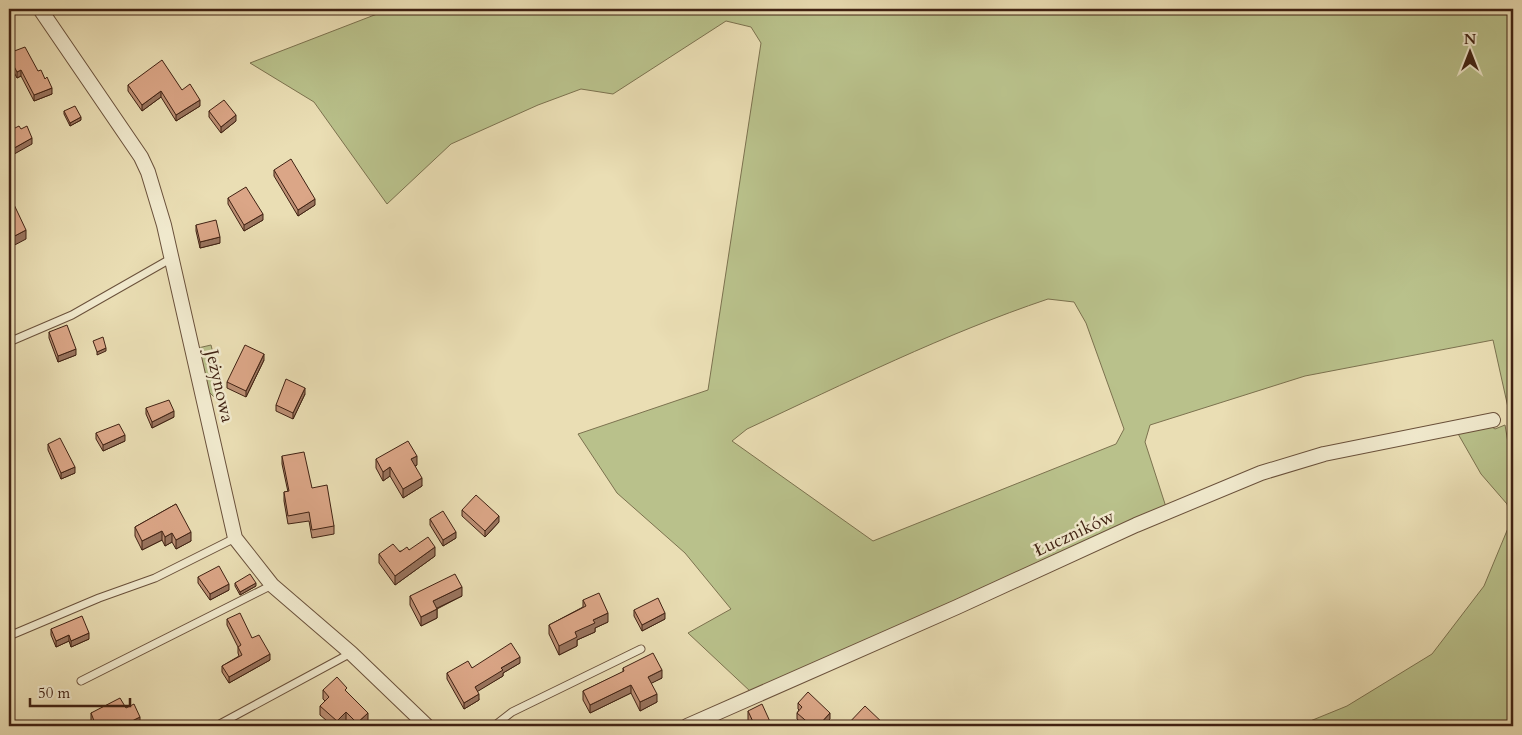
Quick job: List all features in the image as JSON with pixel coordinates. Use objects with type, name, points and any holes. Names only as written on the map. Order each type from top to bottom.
[{"type":"street","name":"Jeżynowa","points":[[40,9],[141,157],[153,185],[172,258],[235,538],[272,585],[351,653],[427,726]]},
{"type":"street","name":"Łuczników","points":[[687,726],[957,608],[1136,525],[1261,473],[1324,454],[1493,420]]},
{"type":"lane","points":[[9,342],[72,315],[172,258]]},
{"type":"lane","points":[[9,636],[99,598],[154,578],[235,538]]},
{"type":"lane","points":[[81,681],[272,585]]},
{"type":"lane","points":[[494,726],[512,712],[641,649]]},
{"type":"lane","points":[[216,726],[351,653]]},
{"type":"green space","points":[[390,9],[1513,9],[1513,411],[1509,412],[1493,340],[1305,376],[1150,425],[1145,442],[1166,507],[751,692],[688,633],[731,609],[685,553],[617,493],[578,434],[708,390],[761,43],[751,27],[726,21],[613,94],[581,89],[538,105],[451,144],[387,204],[314,102],[250,63]],"holes":[[[1048,299],[1074,302],[1086,323],[1124,429],[1116,444],[873,541],[732,441],[747,429],[933,343]]]},
{"type":"green space","points":[[211,345],[225,402],[214,397],[209,392],[198,348]]},
{"type":"green space","points":[[1489,425],[1495,429],[1505,425],[1513,472],[1513,726],[1298,726],[1347,706],[1432,654],[1484,586],[1511,521],[1507,504],[1481,474],[1457,432]]},
{"type":"building","points":[[25,47],[38,71],[41,70],[45,79],[47,77],[52,88],[34,95],[21,70],[17,72],[9,57],[9,53]]},
{"type":"building","points":[[162,60],[182,90],[190,84],[200,100],[176,115],[161,91],[142,105],[128,85]]},
{"type":"building","points":[[224,100],[236,115],[221,127],[209,111]]},
{"type":"building","points":[[75,106],[81,117],[70,123],[64,111]]},
{"type":"building","points":[[19,126],[21,129],[27,126],[32,138],[9,151],[9,131]]},
{"type":"building","points":[[291,159],[315,199],[298,210],[274,170]]},
{"type":"building","points":[[246,187],[263,214],[244,225],[228,198]]},
{"type":"building","points":[[9,194],[26,230],[9,239]]},
{"type":"building","points":[[216,220],[220,237],[200,242],[196,225]]},
{"type":"building","points":[[67,325],[76,349],[58,356],[49,332]]},
{"type":"building","points":[[103,337],[106,348],[97,352],[93,341]]},
{"type":"building","points":[[245,345],[264,354],[246,391],[227,382]]},
{"type":"building","points":[[286,379],[305,388],[293,413],[276,405]]},
{"type":"building","points":[[169,400],[174,411],[152,422],[146,408]]},
{"type":"building","points":[[119,424],[125,435],[103,445],[96,433]]},
{"type":"building","points":[[60,438],[75,467],[61,473],[48,444]]},
{"type":"building","points":[[408,441],[417,456],[411,459],[422,478],[403,489],[390,467],[383,472],[376,459]]},
{"type":"building","points":[[304,452],[312,488],[327,485],[334,526],[312,530],[309,512],[288,516],[284,492],[289,491],[282,456]]},
{"type":"building","points":[[476,495],[499,516],[485,531],[462,510]]},
{"type":"building","points":[[176,504],[191,532],[176,540],[172,533],[165,537],[162,531],[142,541],[135,527]]},
{"type":"building","points":[[443,511],[456,532],[443,540],[430,519]]},
{"type":"building","points":[[428,537],[435,547],[395,576],[379,554],[393,544],[400,552],[407,547],[409,550]]},
{"type":"building","points":[[219,566],[229,584],[210,594],[198,577]]},
{"type":"building","points":[[250,574],[256,583],[240,592],[235,583]]},
{"type":"building","points":[[455,574],[462,587],[433,601],[437,609],[421,617],[410,596]]},
{"type":"building","points":[[599,593],[608,613],[593,620],[595,623],[575,632],[577,637],[559,646],[549,625],[586,606],[583,600]]},
{"type":"building","points":[[658,598],[665,613],[642,625],[634,610]]},
{"type":"building","points":[[240,613],[252,638],[259,635],[270,654],[229,677],[222,666],[242,655],[238,647],[241,645],[227,619]]},
{"type":"building","points":[[82,616],[89,633],[71,641],[69,635],[56,641],[51,629]]},
{"type":"building","points":[[511,643],[520,657],[475,687],[479,694],[464,703],[447,673],[468,661],[472,668]]},
{"type":"building","points":[[653,653],[662,670],[648,677],[657,694],[640,702],[631,685],[590,705],[583,691],[624,671],[623,668]]},
{"type":"building","points":[[337,677],[347,688],[345,690],[368,713],[357,723],[346,712],[337,721],[320,706],[329,697],[323,690]]},
{"type":"building","points":[[808,692],[830,713],[818,726],[812,726],[797,713],[802,707],[798,703]]},
{"type":"building","points":[[120,698],[126,708],[134,704],[140,717],[122,726],[96,726],[91,713]]},
{"type":"building","points":[[762,704],[772,726],[755,726],[748,711]]},
{"type":"building","points":[[865,706],[886,726],[846,726]]}]
